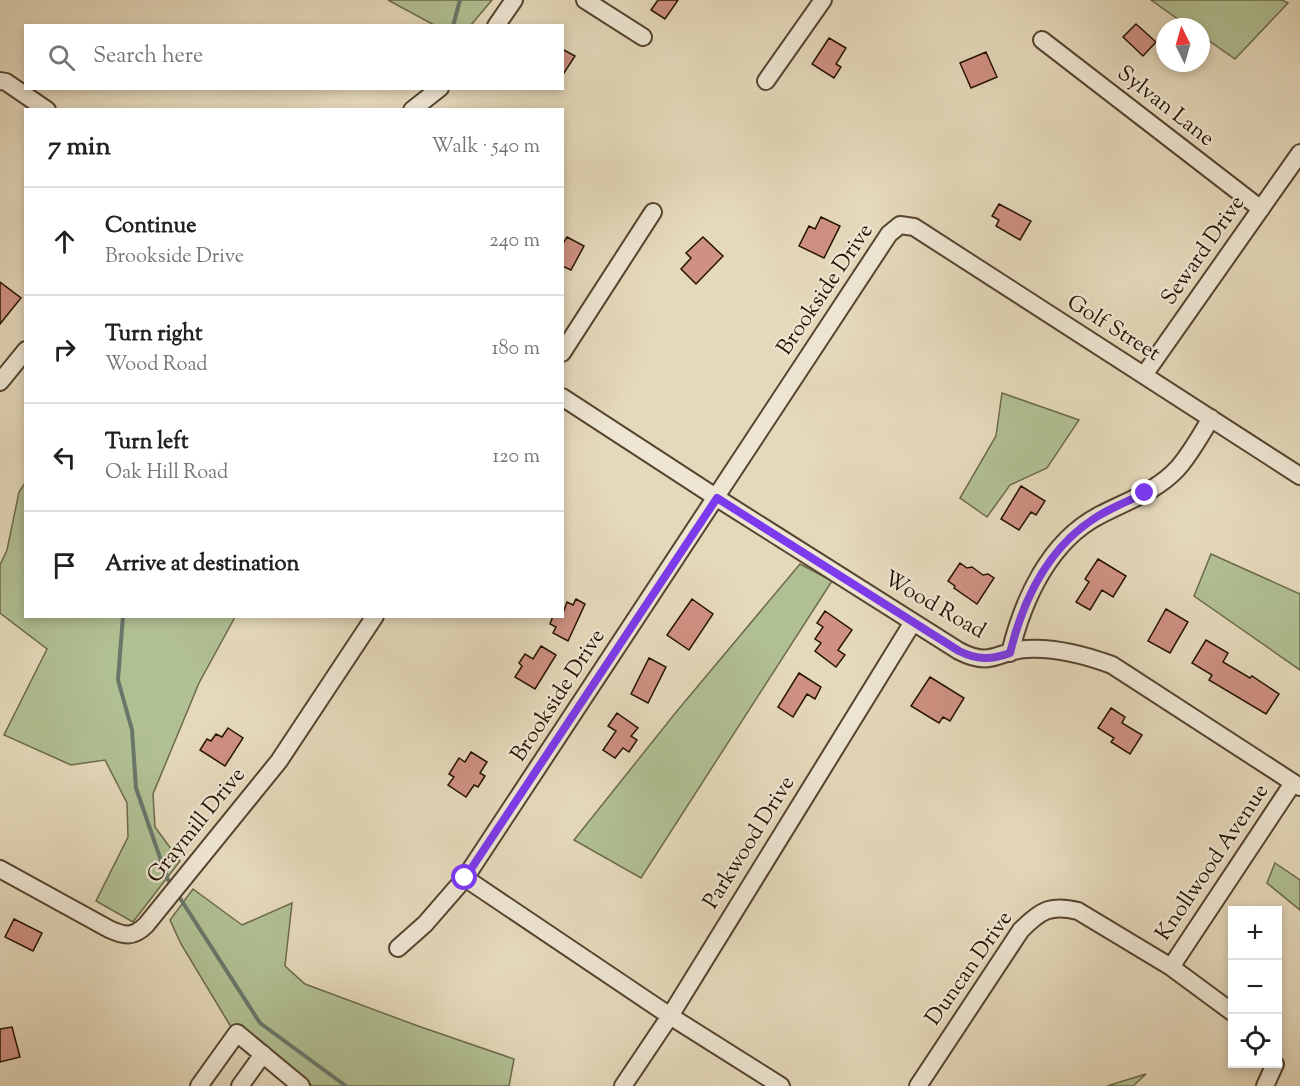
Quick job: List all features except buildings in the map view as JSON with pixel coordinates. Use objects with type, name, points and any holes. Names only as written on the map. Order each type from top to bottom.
[{"type":"street","points":[[497,24],[514,0]]},
{"type":"street","points":[[585,0],[643,37]]},
{"type":"street","points":[[766,81],[823,0]]},
{"type":"street","name":"Sylvan Lane","points":[[1042,40],[1261,209]]},
{"type":"street","points":[[0,81],[6,82],[44,108]]},
{"type":"street","points":[[415,108],[437,90]]},
{"type":"street","name":"Seward Drive","points":[[1144,375],[1300,153]]},
{"type":"street","points":[[564,350],[653,212]]},
{"type":"street","name":"Golf Street","points":[[900,225],[914,227],[1300,476]]},
{"type":"street","name":"Brookside Drive","points":[[398,948],[425,924],[465,878],[889,234],[900,225]]},
{"type":"street","points":[[0,382],[24,352]]},
{"type":"street","name":"Wood Road","points":[[564,398],[717,498],[970,657],[995,658],[1023,649],[1037,649],[1078,653],[1112,665],[1297,785]]},
{"type":"street","points":[[1010,653],[1029,597],[1060,547],[1070,536],[1097,516],[1145,493],[1162,482],[1178,468],[1211,418]]},
{"type":"street","name":"Graymill Drive","points":[[0,869],[124,935],[134,934],[140,930],[279,761],[374,618]]},
{"type":"street","name":"Parkwood Drive","points":[[623,1086],[670,1016],[913,622]]},
{"type":"street","name":"Knollwood Avenue","points":[[1171,967],[1297,785]]},
{"type":"street","points":[[465,878],[670,1016],[781,1086]]},
{"type":"street","name":"Duncan Drive","points":[[918,1086],[1021,930],[1040,913],[1052,908],[1078,911],[1171,967],[1228,1008]]},
{"type":"street","points":[[199,1086],[237,1033],[263,1054],[291,1083]]},
{"type":"street","points":[[240,1086],[263,1054]]},
{"type":"street","points":[[1265,1086],[1274,1068]]},
{"type":"green space","points":[[388,0],[492,0],[472,24],[432,24]]},
{"type":"green space","points":[[1151,0],[1282,0],[1288,3],[1235,59],[1210,41],[1210,18],[1176,18]]},
{"type":"green space","points":[[1002,393],[1079,420],[1047,468],[1010,485],[987,517],[960,498],[996,436]]},
{"type":"green space","points":[[24,484],[24,618],[234,618],[199,683],[153,794],[155,827],[180,861],[133,922],[96,901],[128,837],[127,803],[105,760],[71,765],[4,735],[47,649],[0,613],[0,565],[7,550],[19,492]]},
{"type":"green space","points":[[1211,554],[1300,594],[1300,670],[1194,596]]},
{"type":"green space","points":[[800,564],[832,581],[641,878],[574,840],[677,711]]},
{"type":"green space","points":[[1275,863],[1300,880],[1300,910],[1267,883]]},
{"type":"green space","points":[[193,889],[242,925],[292,903],[285,966],[305,984],[514,1059],[509,1086],[313,1086],[231,1027],[181,944],[170,920]]},
{"type":"green space","points":[[1146,1074],[1133,1086],[1107,1086]]},
{"type":"waterway","points":[[454,24],[460,0]]},
{"type":"waterway","points":[[123,618],[118,680],[132,730],[136,788],[167,878],[172,886]]},
{"type":"waterway","points":[[178,895],[260,1023],[346,1086]]},
{"type":"route","points":[[465,878],[717,498],[959,651],[970,657],[983,659],[1010,653],[1029,597],[1050,559],[1070,536],[1097,516],[1145,493]]}]
